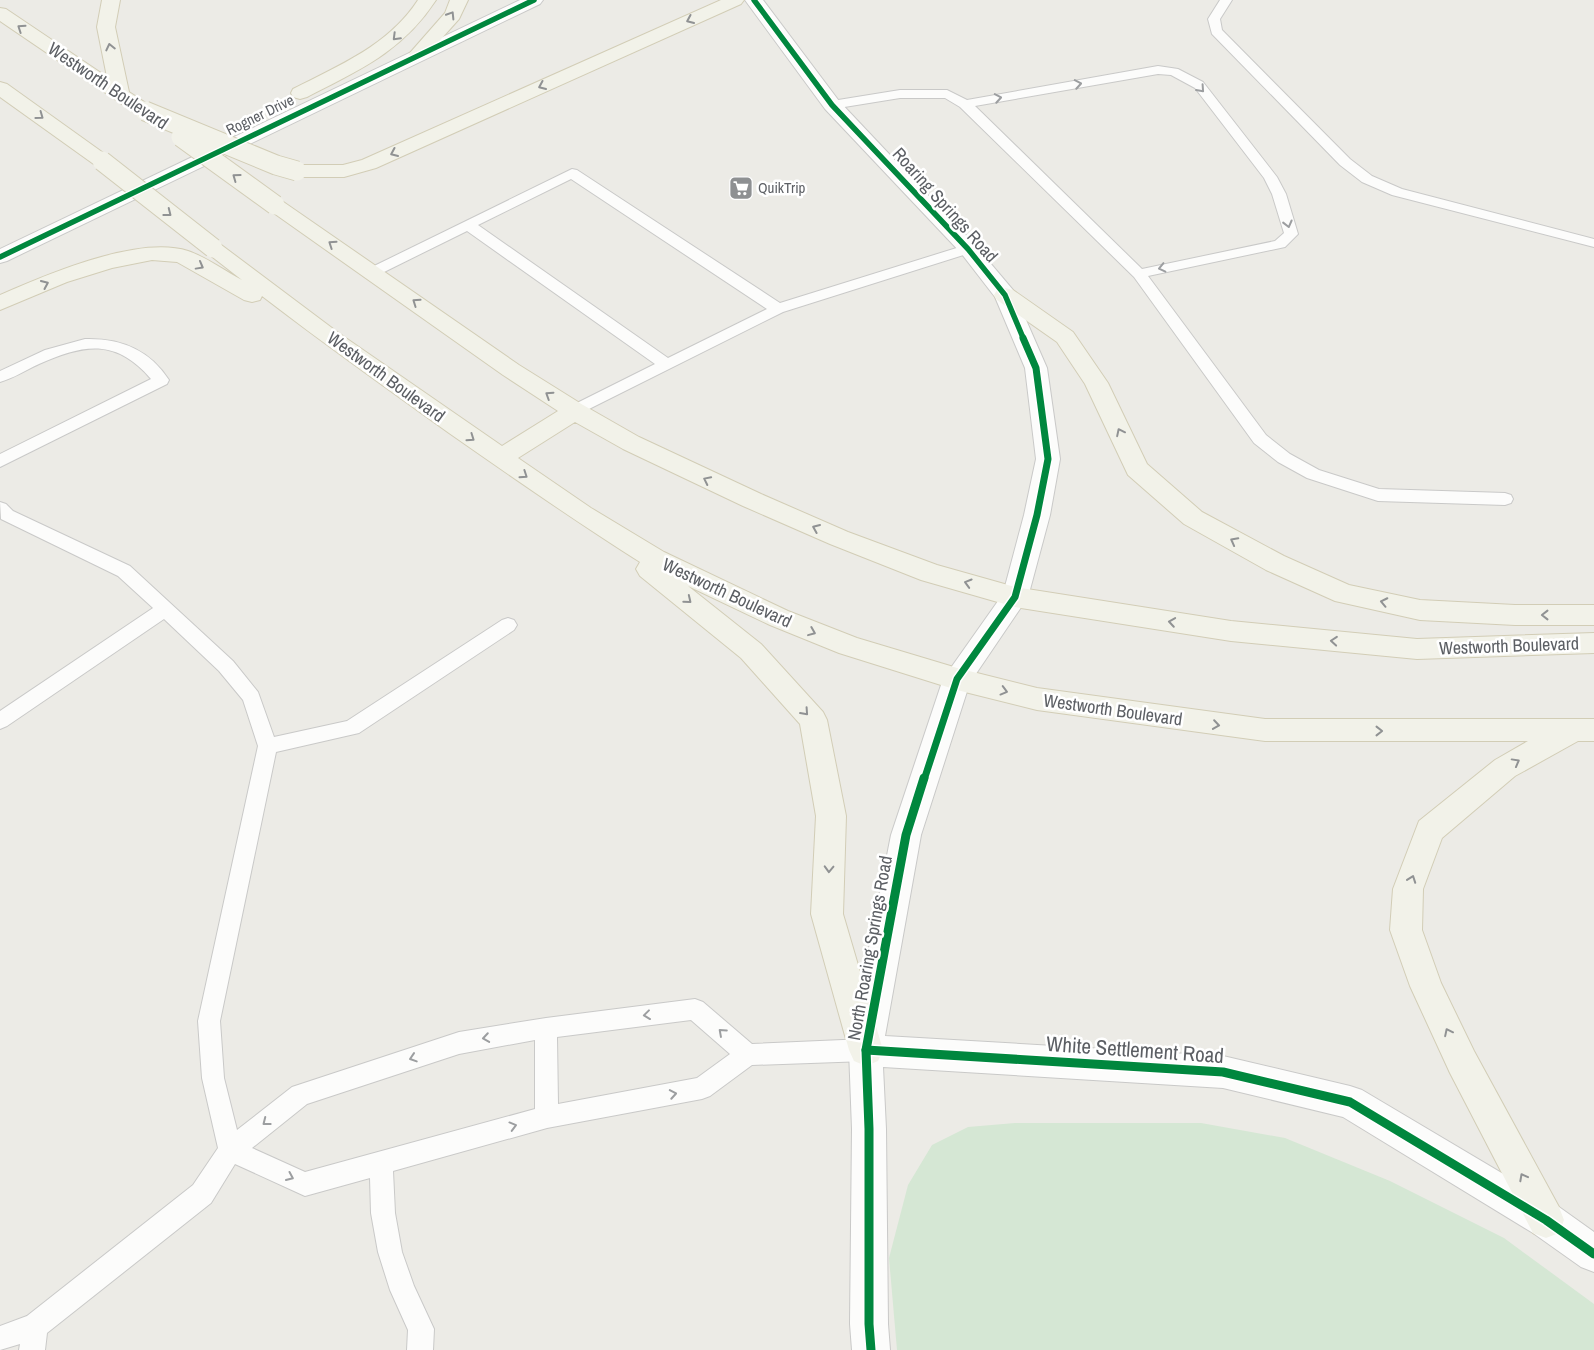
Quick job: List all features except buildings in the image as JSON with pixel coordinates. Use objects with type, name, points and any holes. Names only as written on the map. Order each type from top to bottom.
[{"type":"main road","points":[[111,0],[106,27],[120,93]]},
{"type":"main road","points":[[300,94],[386,46],[421,12],[427,0]]},
{"type":"main road","points":[[418,54],[453,15],[459,0]]},
{"type":"main road","points":[[146,111],[276,165],[297,171],[344,171],[369,164],[735,0]]},
{"type":"main road","name":"Westworth Boulevard","points":[[0,13],[146,111],[275,205],[511,370],[575,411],[631,443],[713,483],[839,538],[930,573],[1015,597],[1231,631],[1417,649],[1594,644]]},
{"type":"main road","name":"Westworth Boulevard","points":[[0,88],[102,162],[332,339],[582,514],[655,560],[779,618],[849,646],[957,679],[1037,699],[1265,730],[1583,731]]},
{"type":"main road","points":[[0,303],[59,277],[108,262],[152,254],[182,256],[332,339]]},
{"type":"main road","points":[[1005,295],[1065,337],[1096,383],[1137,469],[1193,518],[1275,563],[1344,594],[1420,610],[1515,615],[1594,615]]},
{"type":"main road","points":[[500,458],[575,411]]},
{"type":"main road","points":[[582,514],[751,651],[813,720],[831,816],[827,914],[866,1050]]},
{"type":"main road","points":[[1546,1220],[1462,1062],[1426,986],[1406,930],[1408,889],[1430,830],[1505,768],[1583,731]]},
{"type":"street","name":"Rogner Drive","points":[[0,257],[418,54],[534,0]]},
{"type":"street","name":"Roaring Springs Road","points":[[754,0],[832,105],[968,250],[1005,295],[1036,368],[1048,458],[1037,515],[1015,597],[957,679]]},
{"type":"street","name":"Rogner Drive","points":[[265,108],[300,94]]},
{"type":"street","name":"Rogner Drive","points":[[168,155],[230,125]]},
{"type":"street","points":[[0,238],[151,164]]},
{"type":"street","name":"North Roaring Springs Road","points":[[871,1350],[869,1314],[869,1129],[866,1050],[906,836],[957,679]]},
{"type":"street","name":"White Settlement Road","points":[[866,1050],[1223,1072],[1350,1102],[1546,1220],[1594,1254]]},
{"type":"lane","points":[[1226,0],[1214,19],[1216,31],[1345,162],[1366,179],[1397,192],[1594,243]]},
{"type":"lane","points":[[965,104],[1158,70],[1174,72],[1198,85],[1270,177],[1280,194],[1291,234],[1280,244],[1139,274]]},
{"type":"lane","points":[[832,105],[900,94],[947,94],[965,104],[1139,274],[1260,439],[1284,458],[1312,474],[1378,494],[1505,499]]},
{"type":"lane","points":[[373,272],[572,173],[778,309]]},
{"type":"lane","points":[[468,225],[667,364]]},
{"type":"lane","points":[[575,411],[778,309],[968,250]]},
{"type":"lane","points":[[0,377],[67,347],[91,343],[115,345],[138,356],[161,380],[0,461]]},
{"type":"lane","points":[[0,508],[7,515],[124,571],[226,666],[252,698],[268,746],[209,1021],[213,1078],[230,1150]]},
{"type":"lane","points":[[0,722],[165,609]]},
{"type":"lane","points":[[268,746],[352,728],[508,625]]},
{"type":"lane","points":[[0,1339],[34,1338],[202,1194],[230,1150],[300,1095],[459,1043],[546,1028],[695,1009],[748,1055]]},
{"type":"lane","points":[[546,1028],[547,1117]]},
{"type":"lane","points":[[230,1150],[305,1184],[547,1117],[702,1088],[748,1055],[866,1050]]},
{"type":"lane","points":[[381,1163],[383,1213],[390,1252],[403,1290],[421,1329],[420,1350]]},
{"type":"green space","points":[[1015,1123],[1201,1123],[1285,1138],[1390,1181],[1504,1238],[1594,1304],[1594,1350],[897,1350],[889,1258],[908,1185],[932,1145],[968,1127]]},
{"type":"cycle path","points":[[0,257],[534,0]]},
{"type":"cycle path","points":[[754,0],[832,105],[968,249],[1005,295],[1036,368],[1048,459],[1037,515],[1015,597],[957,679],[906,835],[866,1050],[869,1129],[869,1324],[871,1350]]},
{"type":"cycle path","points":[[866,1050],[1223,1072],[1350,1102],[1546,1220],[1594,1254]]},
{"type":"place","name":"QuikTrip","points":[[741,188]]}]
